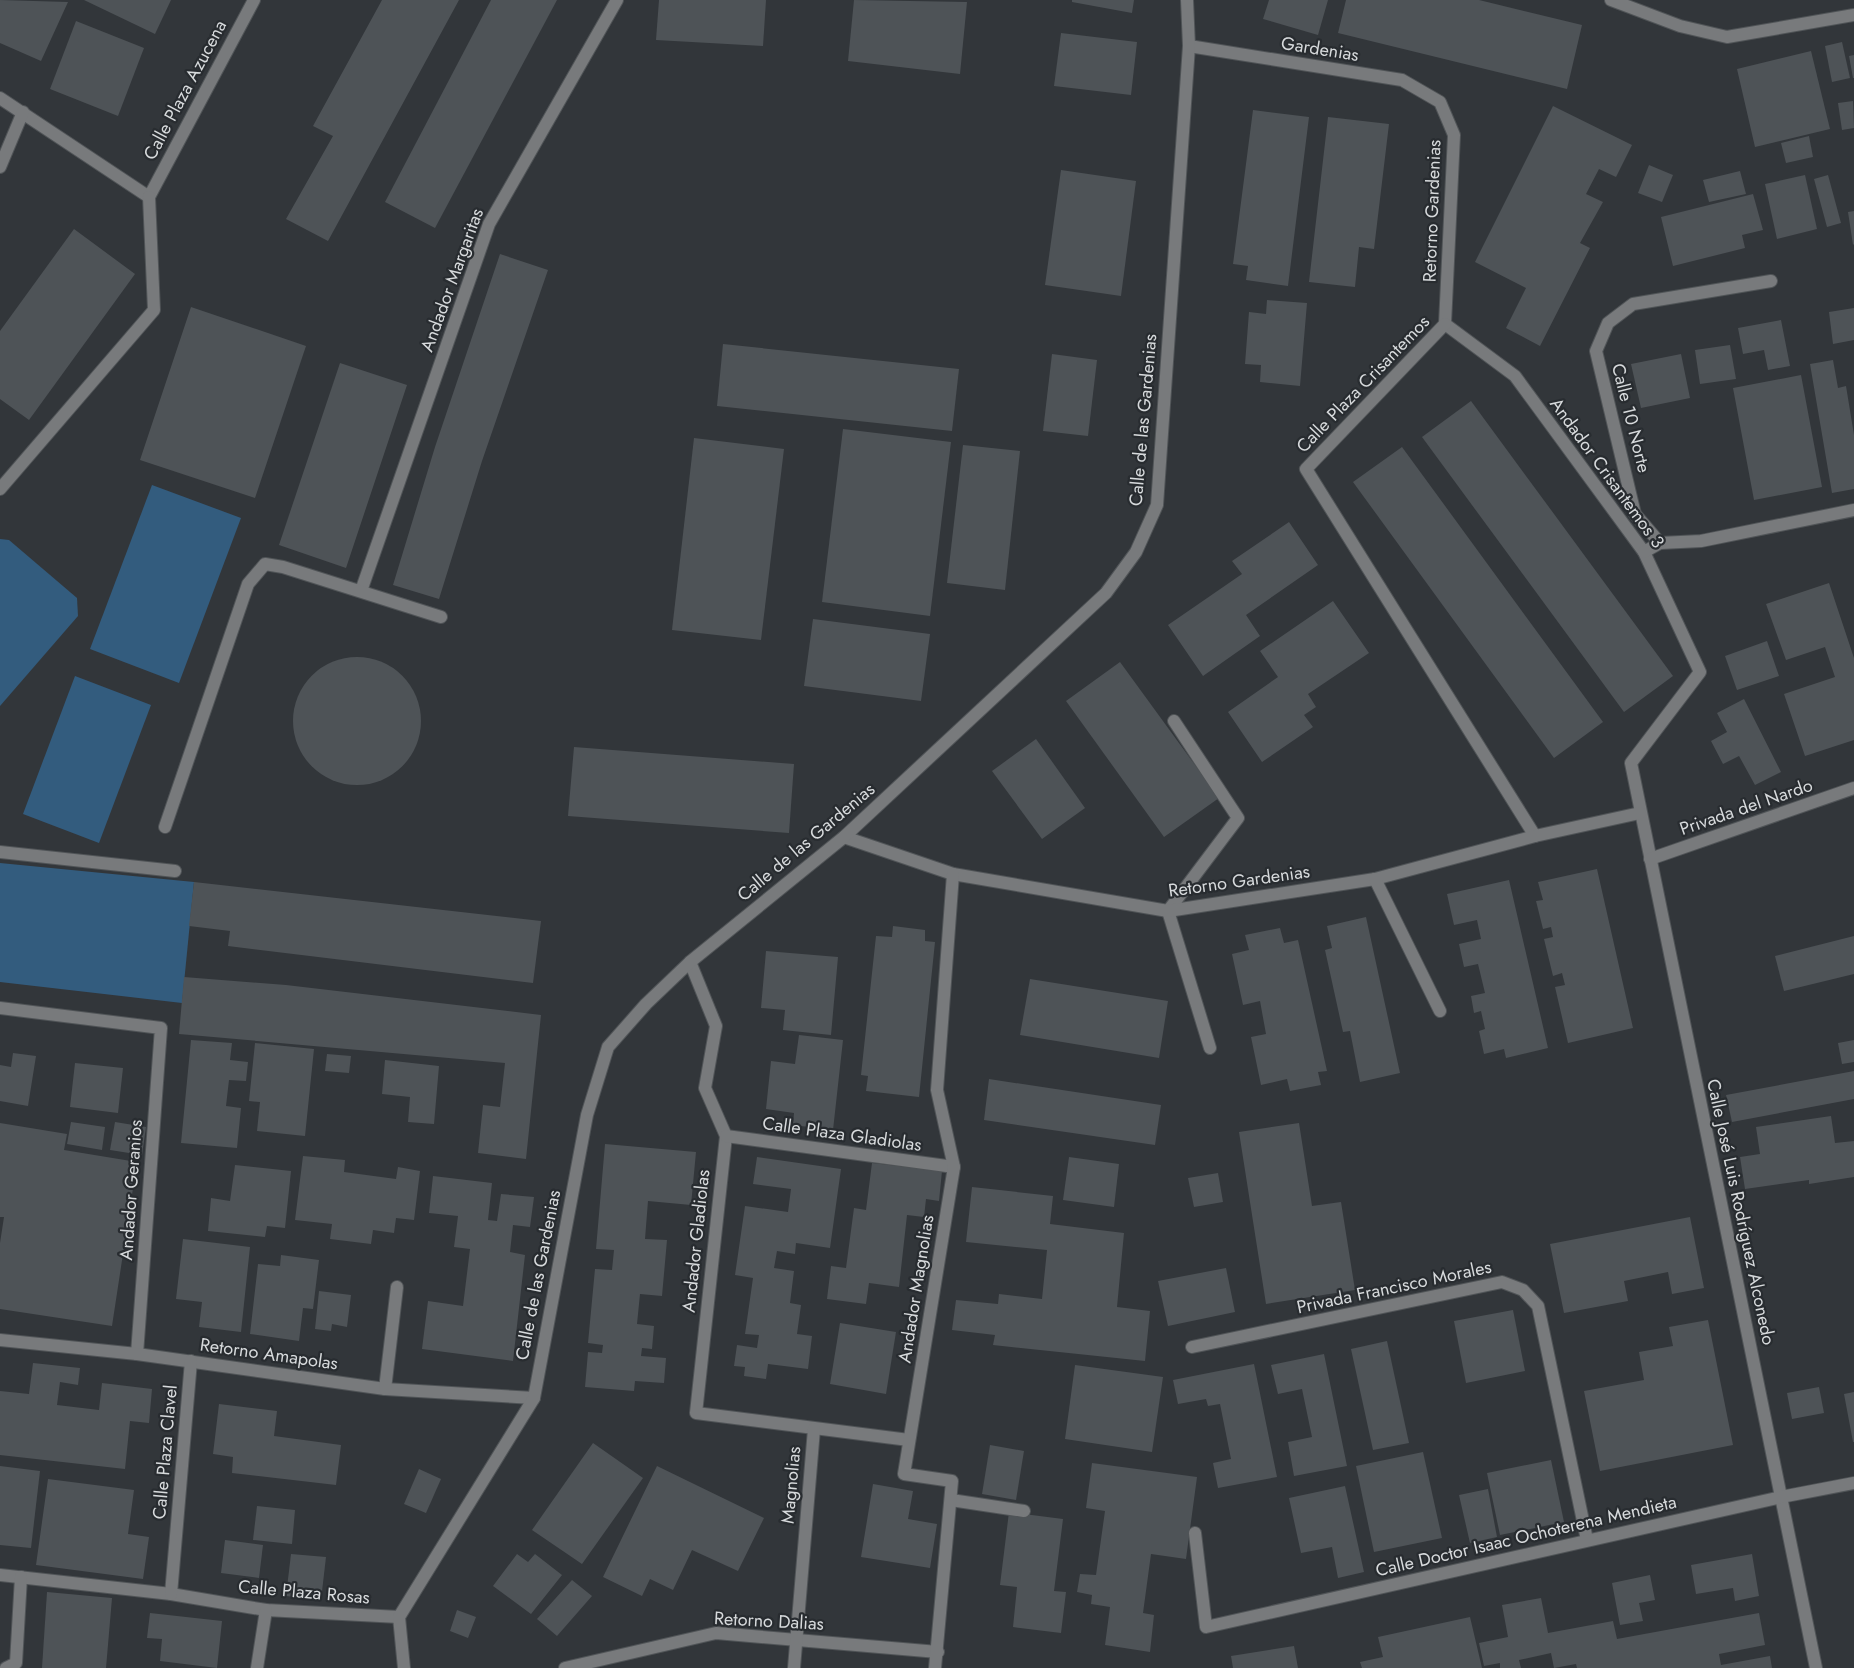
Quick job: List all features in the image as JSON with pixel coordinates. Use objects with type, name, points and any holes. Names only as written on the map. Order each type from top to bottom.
[{"type":"street","name":"Calle Plaza Azucena","points":[[149,197],[254,0]]},
{"type":"street","name":"Andador Margaritas","points":[[361,591],[489,224],[617,0]]},
{"type":"street","name":"Calle de las Gardenias","points":[[399,1617],[534,1398],[587,1115],[608,1047],[690,962],[844,837],[1106,592],[1136,552],[1156,505],[1189,46],[1187,0]]},
{"type":"street","points":[[1611,0],[1680,26],[1727,37],[1854,15]]},
{"type":"street","name":"Gardenias","points":[[1189,46],[1402,80],[1440,102]]},
{"type":"street","points":[[0,98],[149,197],[154,310],[0,489]]},
{"type":"street","name":"Retorno Gardenias","points":[[1440,102],[1454,135],[1445,324]]},
{"type":"street","points":[[0,167],[23,112]]},
{"type":"street","name":"Calle 10 Norte","points":[[1660,543],[1635,514],[1596,351],[1608,323],[1634,304],[1771,281]]},
{"type":"street","name":"Calle Plaza Crisantemos","points":[[1445,324],[1306,469],[1535,836]]},
{"type":"street","name":"Andador Crisantemos 3","points":[[1445,324],[1515,376],[1644,552],[1700,672],[1630,763]]},
{"type":"street","points":[[1644,552],[1660,543],[1701,541],[1854,510]]},
{"type":"street","points":[[165,827],[248,584],[265,564],[284,567],[441,617]]},
{"type":"street","points":[[1174,721],[1238,818],[1168,911],[1210,1048]]},
{"type":"street","name":"Calle José Luis Rodríguez Alconedo","points":[[1630,763],[1816,1668]]},
{"type":"street","name":"Privada del Nardo","points":[[1650,859],[1854,788]]},
{"type":"street","name":"Retorno Gardenias","points":[[844,837],[953,874],[1168,911],[1375,879],[1535,836],[1640,813]]},
{"type":"street","points":[[0,852],[175,871]]},
{"type":"street","name":"Andador Magnolias","points":[[951,1500],[952,1481],[904,1474],[954,1167],[937,1090],[953,874]]},
{"type":"street","points":[[1375,879],[1440,1011]]},
{"type":"street","name":"Andador Gladiolas","points":[[690,962],[716,1026],[705,1088],[726,1136],[696,1413],[814,1429]]},
{"type":"street","name":"Andador Geranios","points":[[0,1008],[161,1029],[137,1354]]},
{"type":"street","name":"Calle Plaza Gladiolas","points":[[726,1136],[954,1167]]},
{"type":"street","name":"Privada Francisco Morales","points":[[1192,1347],[1502,1282],[1523,1290],[1538,1306],[1587,1540]]},
{"type":"street","points":[[385,1389],[398,1287]]},
{"type":"street","name":"Retorno Amapolas","points":[[0,1340],[137,1354],[385,1389],[534,1398]]},
{"type":"street","name":"Calle Plaza Clavel","points":[[171,1594],[191,1361]]},
{"type":"street","name":"Magnolias","points":[[794,1668],[814,1429],[909,1440]]},
{"type":"street","name":"Calle Doctor Isaac Ochoterena Mendieta","points":[[1195,1533],[1206,1627],[1587,1540],[1854,1483]]},
{"type":"street","points":[[935,1668],[951,1500],[1024,1511]]},
{"type":"street","name":"Calle Plaza Rosas","points":[[0,1575],[171,1594],[266,1610],[399,1617]]},
{"type":"street","points":[[6,1668],[16,1663],[21,1577]]},
{"type":"street","points":[[257,1668],[266,1610]]},
{"type":"street","points":[[399,1617],[404,1668]]},
{"type":"street","name":"Retorno Dalias","points":[[565,1668],[716,1633],[938,1652]]},
{"type":"shaded area","points":[[152,485],[241,518],[179,683],[90,649]]},
{"type":"shaded area","points":[[0,539],[9,540],[77,598],[78,616],[0,706]]},
{"type":"shaded area","points":[[75,676],[151,705],[99,843],[23,814]]},
{"type":"shaded area","points":[[0,863],[194,882],[182,1003],[0,982]]},
{"type":"building","points":[[0,0],[68,2],[41,61],[0,43]]},
{"type":"building","points":[[84,0],[171,0],[155,34]]},
{"type":"building","points":[[382,0],[459,0],[328,241],[286,219],[333,136],[313,126]]},
{"type":"building","points":[[491,0],[557,0],[435,228],[385,202]]},
{"type":"building","points":[[659,0],[766,0],[763,46],[656,40]]},
{"type":"building","points":[[854,0],[967,2],[960,74],[848,61]]},
{"type":"building","points":[[1072,0],[1134,0],[1132,13],[1072,2]]},
{"type":"building","points":[[1269,0],[1328,0],[1318,35],[1263,19]]},
{"type":"building","points":[[1346,0],[1479,0],[1582,25],[1567,89],[1338,33]]},
{"type":"building","points":[[76,21],[144,48],[118,116],[50,89]]},
{"type":"building","points":[[1061,33],[1137,42],[1131,95],[1054,86]]},
{"type":"building","points":[[1842,42],[1850,78],[1832,82],[1825,46]]},
{"type":"building","points":[[1811,51],[1830,129],[1755,147],[1737,69]]},
{"type":"building","points":[[1854,55],[1854,78],[1853,78],[1849,56]]},
{"type":"building","points":[[1853,101],[1854,128],[1842,130],[1838,103]]},
{"type":"building","points":[[1553,106],[1632,145],[1616,177],[1599,169],[1586,194],[1603,202],[1580,243],[1590,248],[1540,346],[1506,328],[1526,288],[1475,262]]},
{"type":"building","points":[[1253,110],[1309,117],[1288,286],[1246,280],[1248,266],[1233,264]]},
{"type":"building","points":[[1328,117],[1389,124],[1374,249],[1359,247],[1355,287],[1309,282]]},
{"type":"building","points":[[1809,136],[1813,157],[1786,163],[1781,143]]},
{"type":"building","points":[[1649,165],[1673,175],[1662,202],[1638,193]]},
{"type":"building","points":[[1061,170],[1136,181],[1121,296],[1045,285]]},
{"type":"building","points":[[1740,171],[1746,194],[1709,202],[1703,180]]},
{"type":"building","points":[[1805,175],[1817,229],[1777,239],[1765,184]]},
{"type":"building","points":[[1828,175],[1841,223],[1827,227],[1814,179]]},
{"type":"building","points":[[1753,194],[1763,230],[1742,235],[1745,248],[1673,266],[1661,217]]},
{"type":"building","points":[[1854,211],[1854,244],[1853,245],[1848,212]]},
{"type":"building","points":[[74,229],[135,274],[29,420],[0,399],[0,331]]},
{"type":"building","points":[[500,254],[548,270],[482,461],[439,599],[393,585],[435,447]]},
{"type":"building","points":[[1267,300],[1307,303],[1300,386],[1260,382],[1261,365],[1245,364],[1249,312],[1266,314]]},
{"type":"building","points":[[191,307],[306,346],[255,498],[140,460]]},
{"type":"building","points":[[1854,308],[1854,340],[1833,344],[1829,312]]},
{"type":"building","points":[[1781,320],[1790,366],[1768,370],[1764,350],[1743,354],[1738,328]]},
{"type":"building","points":[[723,344],[959,369],[952,431],[717,406]]},
{"type":"building","points":[[1730,345],[1736,379],[1700,384],[1695,350]]},
{"type":"building","points":[[1052,354],[1097,360],[1088,436],[1043,431]]},
{"type":"building","points":[[1681,354],[1690,398],[1641,408],[1631,364]]},
{"type":"building","points":[[1833,360],[1838,388],[1846,386],[1854,435],[1854,489],[1832,493],[1810,364]]},
{"type":"building","points":[[340,363],[407,385],[346,568],[279,545]]},
{"type":"building","points":[[1801,375],[1822,487],[1754,500],[1733,388]]},
{"type":"building","points":[[1471,401],[1673,676],[1624,712],[1422,437]]},
{"type":"building","points":[[843,429],[951,442],[930,616],[822,602]]},
{"type":"building","points":[[694,438],[784,449],[761,640],[672,630]]},
{"type":"building","points":[[963,445],[1020,451],[1005,590],[947,583]]},
{"type":"building","points":[[1402,447],[1603,722],[1554,758],[1353,482]]},
{"type":"building","points":[[1289,522],[1318,565],[1246,615],[1260,636],[1203,676],[1168,625],[1242,574],[1232,561]]},
{"type":"building","points":[[1829,583],[1854,658],[1854,740],[1805,756],[1784,694],[1835,677],[1825,647],[1786,660],[1766,604]]},
{"type":"building","points":[[1333,601],[1369,653],[1308,694],[1316,707],[1304,715],[1313,727],[1262,762],[1228,712],[1278,677],[1260,651]]},
{"type":"building","points":[[813,619],[930,634],[921,701],[804,686]]},
{"type":"building","points":[[1767,641],[1779,676],[1737,690],[1725,656]]},
{"type":"building","points":[[357,657],[381,662],[402,676],[416,697],[421,721],[416,745],[402,766],[381,780],[357,785],[333,780],[312,766],[298,745],[293,721],[298,697],[312,676],[333,662]]},
{"type":"building","points":[[1120,662],[1219,798],[1164,837],[1066,701]]},
{"type":"building","points":[[1744,699],[1781,772],[1755,785],[1739,756],[1723,764],[1711,741],[1727,732],[1717,713]]},
{"type":"building","points":[[1036,739],[1085,808],[1042,839],[992,771]]},
{"type":"building","points":[[574,747],[794,764],[789,833],[568,816]]},
{"type":"building","points":[[1597,869],[1633,1028],[1568,1043],[1555,987],[1565,985],[1562,973],[1553,976],[1544,939],[1553,937],[1551,927],[1543,929],[1536,901],[1543,900],[1538,882]]},
{"type":"building","points":[[1509,880],[1548,1048],[1506,1058],[1504,1049],[1484,1054],[1479,1031],[1485,1029],[1481,1011],[1474,1013],[1471,996],[1485,993],[1478,964],[1464,967],[1459,944],[1481,939],[1477,920],[1454,925],[1447,894]]},
{"type":"building","points":[[194,882],[541,921],[533,983],[228,946],[230,931],[189,926]]},
{"type":"building","points":[[1366,917],[1400,1073],[1360,1082],[1350,1031],[1343,1032],[1325,950],[1332,948],[1327,926]]},
{"type":"building","points":[[893,926],[925,930],[925,941],[935,942],[919,1097],[866,1091],[868,1076],[861,1075],[876,936],[892,937]]},
{"type":"building","points":[[1280,928],[1284,943],[1298,940],[1327,1071],[1318,1072],[1321,1085],[1290,1091],[1287,1079],[1261,1085],[1251,1037],[1266,1034],[1260,1001],[1243,1005],[1232,954],[1249,950],[1245,935]]},
{"type":"building","points":[[1854,936],[1854,974],[1784,991],[1775,956]]},
{"type":"building","points":[[766,951],[838,957],[831,1035],[783,1030],[785,1010],[761,1008]]},
{"type":"building","points":[[184,977],[286,985],[541,1015],[526,1159],[478,1153],[483,1105],[500,1107],[505,1063],[179,1034]]},
{"type":"building","points":[[1030,979],[1168,1001],[1159,1058],[1020,1035]]},
{"type":"building","points":[[799,1035],[843,1040],[833,1130],[793,1125],[794,1113],[766,1109],[771,1061],[795,1064]]},
{"type":"building","points":[[191,1040],[232,1043],[230,1060],[248,1062],[246,1081],[229,1080],[226,1106],[241,1108],[237,1148],[181,1143]]},
{"type":"building","points":[[1854,1040],[1854,1062],[1842,1064],[1838,1043]]},
{"type":"building","points":[[255,1043],[314,1049],[305,1136],[257,1131],[260,1102],[249,1101]]},
{"type":"building","points":[[13,1053],[36,1056],[28,1106],[0,1101],[0,1065],[11,1067]]},
{"type":"building","points":[[327,1054],[351,1056],[349,1073],[325,1071]]},
{"type":"building","points":[[385,1060],[439,1066],[434,1124],[408,1122],[410,1097],[382,1094]]},
{"type":"building","points":[[75,1063],[123,1068],[118,1113],[70,1107]]},
{"type":"building","points":[[1854,1071],[1854,1099],[1732,1122],[1726,1095]]},
{"type":"building","points":[[989,1079],[1161,1105],[1155,1145],[984,1120]]},
{"type":"building","points":[[1831,1116],[1835,1143],[1854,1141],[1854,1177],[1809,1184],[1809,1180],[1745,1189],[1740,1157],[1760,1154],[1756,1127]]},
{"type":"building","points":[[71,1122],[105,1127],[102,1150],[67,1144]]},
{"type":"building","points":[[115,1122],[146,1127],[142,1155],[110,1150]]},
{"type":"building","points":[[0,1123],[67,1134],[64,1150],[137,1162],[112,1326],[0,1309],[0,1243],[4,1217],[0,1217]]},
{"type":"building","points":[[1299,1123],[1312,1206],[1341,1202],[1355,1290],[1266,1304],[1239,1132]]},
{"type":"building","points":[[605,1144],[696,1152],[691,1205],[648,1201],[645,1239],[667,1240],[662,1296],[640,1294],[637,1324],[654,1326],[652,1349],[642,1348],[641,1356],[666,1358],[664,1383],[635,1381],[634,1391],[585,1387],[588,1352],[602,1353],[603,1345],[588,1343],[595,1269],[612,1270],[614,1250],[596,1249]]},
{"type":"building","points":[[303,1156],[345,1160],[344,1172],[396,1179],[398,1167],[420,1171],[414,1220],[396,1218],[394,1233],[373,1230],[371,1244],[330,1239],[332,1224],[295,1220]]},
{"type":"building","points":[[757,1157],[841,1169],[830,1248],[796,1243],[795,1254],[777,1251],[774,1268],[794,1271],[790,1303],[801,1305],[797,1334],[812,1336],[808,1369],[768,1364],[766,1379],[744,1376],[745,1367],[734,1366],[737,1345],[757,1348],[759,1335],[745,1334],[753,1278],[735,1275],[745,1206],[788,1212],[791,1189],[753,1184]]},
{"type":"building","points":[[1069,1157],[1119,1164],[1114,1207],[1063,1200]]},
{"type":"building","points":[[872,1163],[942,1171],[939,1201],[926,1199],[924,1217],[907,1215],[899,1287],[869,1283],[866,1304],[827,1299],[831,1266],[846,1268],[854,1208],[866,1210]]},
{"type":"building","points":[[235,1165],[291,1171],[285,1228],[267,1226],[265,1237],[208,1231],[211,1198],[230,1201]]},
{"type":"building","points":[[1218,1173],[1223,1202],[1194,1207],[1188,1178]]},
{"type":"building","points":[[433,1176],[492,1183],[488,1220],[497,1221],[501,1194],[534,1197],[530,1227],[513,1225],[510,1252],[525,1255],[513,1361],[422,1349],[428,1301],[463,1306],[470,1249],[454,1247],[458,1216],[429,1213]]},
{"type":"building","points":[[972,1187],[1053,1196],[1050,1224],[1124,1233],[1117,1307],[1150,1311],[1145,1361],[993,1345],[995,1335],[952,1330],[956,1300],[998,1304],[999,1294],[1042,1299],[1047,1250],[966,1242]]},
{"type":"building","points":[[1690,1217],[1704,1288],[1672,1294],[1668,1272],[1624,1281],[1628,1301],[1564,1313],[1550,1244]]},
{"type":"building","points":[[183,1239],[250,1247],[241,1332],[199,1327],[202,1302],[176,1299]]},
{"type":"building","points":[[281,1255],[319,1260],[313,1309],[303,1308],[299,1341],[250,1334],[258,1264],[280,1266]]},
{"type":"building","points":[[1226,1268],[1235,1312],[1168,1326],[1158,1281]]},
{"type":"building","points":[[319,1291],[351,1295],[347,1327],[332,1324],[331,1331],[315,1329]]},
{"type":"building","points":[[1513,1310],[1525,1371],[1466,1383],[1454,1321]]},
{"type":"building","points":[[1708,1320],[1733,1445],[1600,1471],[1584,1391],[1644,1380],[1639,1352],[1673,1346],[1669,1327]]},
{"type":"building","points":[[840,1323],[896,1332],[886,1394],[830,1384]]},
{"type":"building","points":[[1387,1341],[1409,1443],[1373,1450],[1351,1349]]},
{"type":"building","points":[[1324,1354],[1347,1466],[1294,1476],[1288,1442],[1312,1437],[1302,1389],[1278,1394],[1271,1365]]},
{"type":"building","points":[[33,1363],[80,1368],[78,1385],[60,1382],[57,1405],[99,1410],[102,1383],[152,1389],[149,1423],[130,1421],[125,1469],[0,1455],[0,1391],[29,1394]]},
{"type":"building","points":[[1254,1364],[1277,1477],[1218,1488],[1213,1463],[1231,1459],[1220,1404],[1208,1406],[1206,1399],[1178,1404],[1173,1380]]},
{"type":"building","points":[[1075,1365],[1163,1377],[1152,1452],[1065,1439]]},
{"type":"building","points":[[1819,1387],[1824,1413],[1792,1419],[1787,1393]]},
{"type":"building","points":[[1854,1392],[1854,1442],[1853,1442],[1844,1394]]},
{"type":"building","points":[[219,1404],[277,1411],[274,1436],[341,1445],[336,1485],[232,1473],[233,1457],[213,1454]]},
{"type":"building","points":[[593,1443],[643,1478],[582,1564],[532,1530]]},
{"type":"building","points":[[990,1445],[1024,1451],[1016,1500],[982,1494]]},
{"type":"building","points":[[1423,1452],[1442,1538],[1374,1552],[1356,1466]]},
{"type":"building","points":[[1551,1460],[1564,1522],[1500,1535],[1487,1473]]},
{"type":"building","points":[[1092,1463],[1197,1477],[1186,1559],[1151,1554],[1143,1613],[1154,1615],[1150,1652],[1105,1645],[1110,1607],[1091,1604],[1092,1595],[1077,1592],[1080,1574],[1096,1575],[1105,1511],[1086,1508]]},
{"type":"building","points":[[0,1466],[40,1471],[31,1548],[0,1545]]},
{"type":"building","points":[[657,1466],[764,1518],[738,1571],[692,1550],[673,1590],[650,1579],[642,1596],[603,1577]]},
{"type":"building","points":[[419,1469],[441,1479],[426,1513],[404,1504]]},
{"type":"building","points":[[48,1479],[134,1490],[128,1534],[149,1537],[143,1579],[36,1565]]},
{"type":"building","points":[[873,1484],[913,1491],[908,1519],[937,1524],[930,1568],[861,1557]]},
{"type":"building","points":[[1345,1486],[1364,1572],[1338,1578],[1332,1547],[1301,1553],[1289,1498]]},
{"type":"building","points":[[1488,1489],[1497,1537],[1470,1543],[1459,1495]]},
{"type":"building","points":[[257,1506],[295,1510],[292,1544],[253,1540]]},
{"type":"building","points":[[1009,1512],[1063,1519],[1054,1591],[1066,1592],[1061,1633],[1013,1627],[1017,1587],[1000,1585]]},
{"type":"building","points":[[225,1540],[263,1545],[259,1578],[221,1573]]},
{"type":"building","points":[[291,1554],[326,1557],[321,1600],[286,1596]]},
{"type":"building","points":[[517,1554],[528,1562],[535,1554],[562,1575],[531,1614],[493,1586]]},
{"type":"building","points":[[1752,1554],[1759,1596],[1735,1601],[1733,1588],[1696,1594],[1691,1565]]},
{"type":"building","points":[[1650,1575],[1655,1600],[1639,1603],[1643,1621],[1620,1625],[1612,1583]]},
{"type":"building","points":[[572,1580],[592,1596],[557,1636],[537,1619]]},
{"type":"building","points":[[47,1592],[112,1598],[106,1668],[42,1668]]},
{"type":"building","points":[[1541,1598],[1548,1633],[1613,1621],[1617,1639],[1759,1613],[1765,1645],[1719,1654],[1721,1665],[1770,1656],[1772,1668],[1577,1668],[1576,1664],[1554,1668],[1551,1653],[1519,1660],[1521,1668],[1500,1668],[1500,1663],[1484,1666],[1479,1643],[1508,1637],[1502,1605]]},
{"type":"building","points":[[457,1610],[476,1617],[468,1638],[450,1631]]},
{"type":"building","points":[[150,1613],[222,1621],[217,1668],[160,1661],[162,1639],[147,1638]]},
{"type":"building","points":[[1470,1617],[1482,1668],[1362,1668],[1360,1662],[1383,1657],[1378,1637]]},
{"type":"building","points":[[1294,1646],[1298,1668],[1233,1668],[1231,1656]]}]
